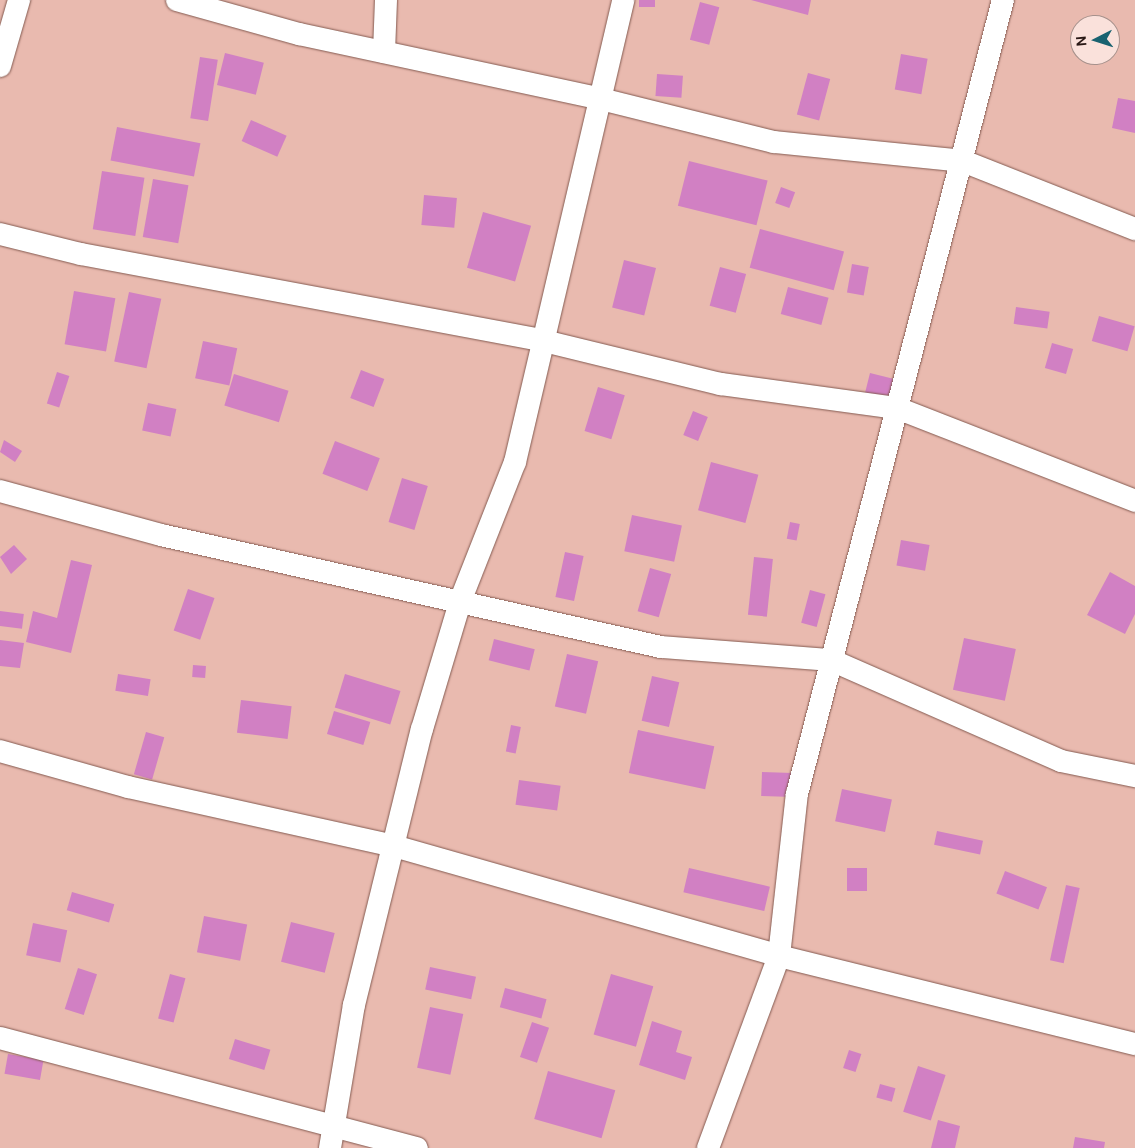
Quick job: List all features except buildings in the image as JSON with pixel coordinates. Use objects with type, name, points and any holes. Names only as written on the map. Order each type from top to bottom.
[{"type":"street","points":[[0,66],[19,0]]},
{"type":"street","points":[[177,0],[384,52],[597,98],[774,142],[963,161],[1135,229]]},
{"type":"street","points":[[384,52],[386,0]]},
{"type":"street","points":[[331,1137],[354,1004],[422,729],[461,599],[515,462],[544,341],[597,98],[623,0]]},
{"type":"street","points":[[708,1148],[779,956],[797,794],[963,161],[1003,0]]},
{"type":"street","points":[[0,234],[81,254],[544,341],[721,384],[898,408],[1135,502]]},
{"type":"street","points":[[0,491],[162,535],[461,599],[661,648],[831,660],[1061,761],[1135,776]]},
{"type":"street","points":[[0,751],[128,787],[394,846],[779,956],[1135,1044]]},
{"type":"street","points":[[0,1038],[331,1137],[417,1148]]}]
